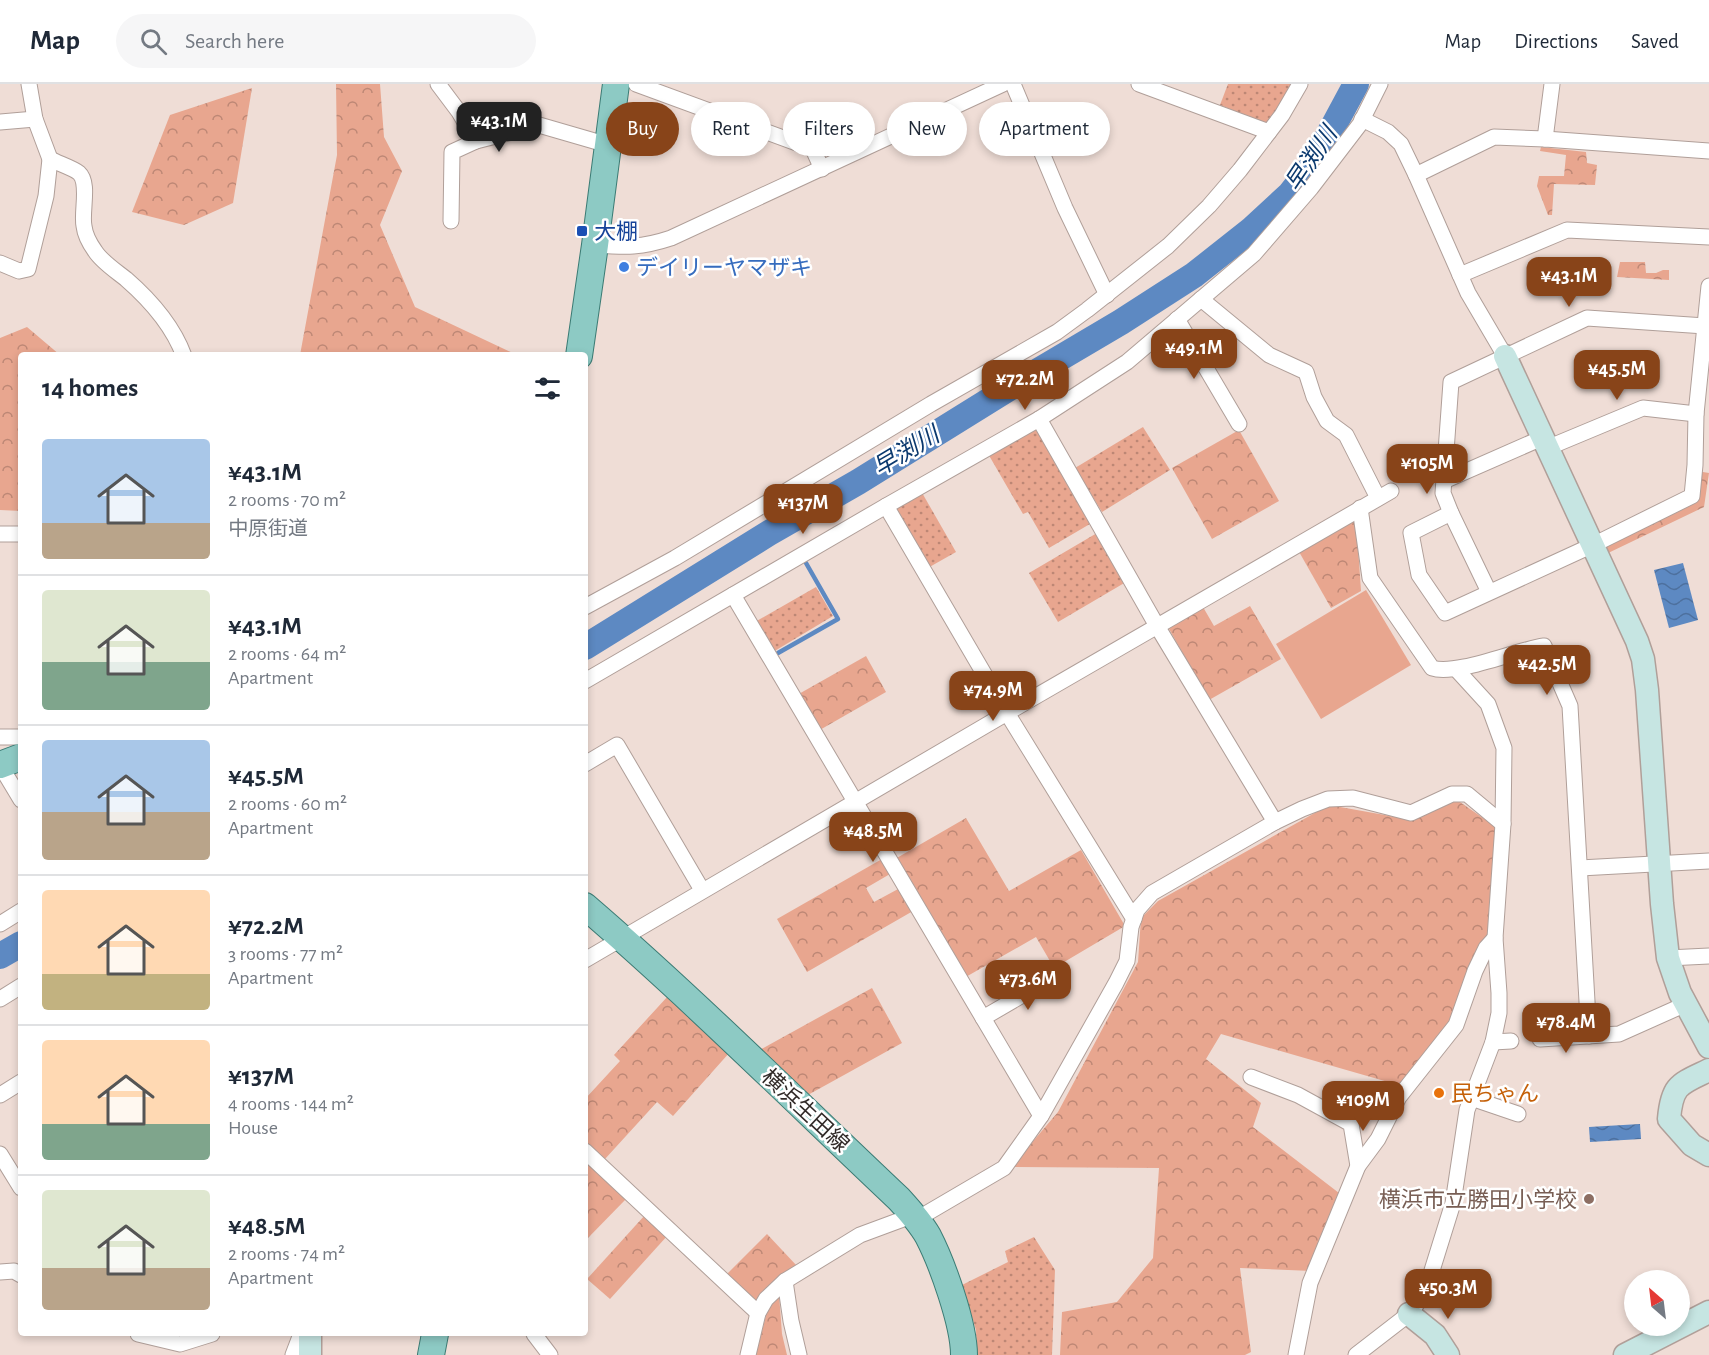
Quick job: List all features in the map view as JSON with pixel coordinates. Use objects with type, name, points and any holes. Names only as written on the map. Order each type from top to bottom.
[{"type":"main road","points":[[614,102],[616,84]]},
{"type":"main road","points":[[580,352],[607,156]]},
{"type":"main road","points":[[0,765],[18,758]]},
{"type":"main road","name":"横浜生田線","points":[[588,909],[622,938],[916,1217],[928,1236],[945,1278],[958,1319],[964,1355]]},
{"type":"main road","points":[[431,1355],[435,1336]]},
{"type":"street","points":[[0,263],[19,271],[28,269],[46,196],[50,159],[35,119],[29,84]]},
{"type":"street","points":[[438,84],[459,112],[476,141]]},
{"type":"street","points":[[636,84],[813,149],[822,169]]},
{"type":"street","points":[[595,245],[635,247],[671,238],[1003,84]]},
{"type":"street","points":[[1013,84],[1065,208],[1107,295]]},
{"type":"street","points":[[1139,84],[1269,132]]},
{"type":"street","points":[[588,605],[675,558],[931,404],[1057,333],[1168,246],[1209,206],[1282,115],[1300,84]]},
{"type":"street","points":[[588,679],[1039,419],[1127,362],[1254,254],[1311,188],[1362,119],[1380,84]]},
{"type":"street","points":[[1545,139],[1552,84]]},
{"type":"street","points":[[0,122],[35,119]]},
{"type":"street","points":[[1362,119],[1388,132],[1401,144],[1468,293],[1505,356],[1632,630],[1643,659],[1668,958],[1680,993],[1709,1047]]},
{"type":"street","points":[[452,221],[452,152],[476,141],[539,125],[606,144]]},
{"type":"street","points":[[1416,175],[1494,137],[1709,151]]},
{"type":"street","points":[[50,159],[79,173],[84,181],[85,191],[84,227],[96,253],[143,294],[170,330],[182,352]]},
{"type":"street","points":[[1460,275],[1567,230],[1709,237]]},
{"type":"street","points":[[1451,513],[1411,533],[1419,575],[1445,613],[1593,545],[1692,496],[1702,466],[1696,414],[1709,286]]},
{"type":"street","points":[[588,958],[1385,494],[1346,435],[1327,421],[1314,397],[1306,372],[1269,355],[1201,299]]},
{"type":"street","points":[[1489,592],[1443,493],[1451,382],[1587,318],[1705,326]]},
{"type":"street","points":[[1177,319],[1239,424]]},
{"type":"street","points":[[1444,481],[1643,408],[1696,414]]},
{"type":"street","points":[[1039,419],[1157,626],[1275,822]]},
{"type":"street","points":[[886,506],[1007,713],[1134,919]]},
{"type":"street","points":[[1360,508],[1370,578],[1432,668],[1456,669],[1544,646],[1569,706],[1589,1036]]},
{"type":"street","points":[[0,534],[18,534]]},
{"type":"street","points":[[733,595],[1041,1116]]},
{"type":"street","points":[[1356,1355],[1409,1314],[1425,1293],[1453,1203],[1467,1110],[1492,1042],[1499,1013],[1495,938],[1503,824],[1504,748],[1488,704],[1456,669]]},
{"type":"street","points":[[0,737],[18,737]]},
{"type":"street","points":[[588,762],[617,745],[702,890]]},
{"type":"street","points":[[0,765],[18,795]]},
{"type":"street","points":[[748,1355],[758,1313],[766,1299],[786,1281],[860,1235],[916,1217],[1004,1168],[1041,1116],[1127,961],[1131,927],[1137,910],[1152,893],[1275,822],[1302,808],[1328,799],[1353,798],[1411,813],[1452,795],[1467,794],[1503,824]]},
{"type":"street","points":[[1580,868],[1709,861]]},
{"type":"street","points":[[0,924],[18,913]]},
{"type":"street","points":[[1296,1355],[1310,1283],[1358,1166],[1378,1139],[1399,1097],[1456,1025],[1475,971],[1486,948],[1495,938]]},
{"type":"street","points":[[1668,958],[1709,956]]},
{"type":"street","points":[[983,1018],[1055,976]]},
{"type":"street","points":[[0,999],[18,988]]},
{"type":"street","points":[[1540,1039],[1619,1034],[1686,1004]]},
{"type":"street","points":[[1492,1042],[1511,1041]]},
{"type":"street","points":[[1709,1070],[1682,1083],[1674,1092],[1669,1119],[1692,1145],[1709,1155]]},
{"type":"street","points":[[1251,1077],[1298,1095],[1351,1124],[1358,1166]]},
{"type":"street","points":[[0,1095],[18,1084]]},
{"type":"street","points":[[1471,1098],[1518,1114]]},
{"type":"street","points":[[0,1154],[18,1183]]},
{"type":"street","points":[[588,1154],[758,1313]]},
{"type":"street","points":[[0,1272],[14,1271],[18,1273]]},
{"type":"street","points":[[786,1281],[791,1321],[799,1355]]},
{"type":"street","points":[[1625,1355],[1709,1311]]},
{"type":"street","points":[[1409,1314],[1435,1335],[1449,1355]]},
{"type":"street","points":[[144,1336],[185,1349],[208,1336]]},
{"type":"street","points":[[293,1355],[300,1336]]},
{"type":"street","points":[[310,1336],[310,1355]]},
{"type":"street","points":[[536,1336],[550,1355]]},
{"type":"green space","points":[[336,84],[380,84],[384,137],[402,171],[380,225],[415,307],[511,352],[301,352],[337,155]]},
{"type":"green space","points":[[1228,84],[1292,84],[1269,125],[1220,105]]},
{"type":"green space","points":[[252,88],[233,203],[184,225],[132,212],[170,115]]},
{"type":"green space","points":[[1541,147],[1586,152],[1587,163],[1597,165],[1595,185],[1554,184],[1552,215],[1548,215],[1537,186],[1539,176],[1564,176],[1566,155],[1540,151]]},
{"type":"green space","points":[[1620,262],[1645,262],[1646,273],[1669,270],[1669,280],[1617,277]]},
{"type":"green space","points":[[27,327],[56,352],[18,352],[18,511],[0,510],[0,338]]},
{"type":"green space","points":[[1037,423],[1095,521],[1049,548],[1028,512],[1023,514],[987,452]]},
{"type":"green space","points":[[1143,427],[1170,470],[1102,512],[1075,468]]},
{"type":"green space","points":[[1239,430],[1279,501],[1212,539],[1172,468]]},
{"type":"green space","points":[[1697,471],[1709,473],[1704,507],[1604,555],[1599,545],[1695,494]]},
{"type":"green space","points":[[921,491],[956,552],[926,569],[892,508]]},
{"type":"green space","points":[[1356,517],[1361,591],[1331,608],[1298,550]]},
{"type":"green space","points":[[1097,533],[1126,582],[1058,622],[1029,573]]},
{"type":"green space","points":[[816,587],[833,616],[773,652],[755,622]]},
{"type":"green space","points":[[1366,590],[1411,665],[1321,719],[1276,644]]},
{"type":"green space","points":[[1250,606],[1281,659],[1209,700],[1168,627],[1203,607],[1214,626]]},
{"type":"green space","points":[[866,656],[886,692],[818,731],[797,695]]},
{"type":"green space","points":[[1457,800],[1496,827],[1488,933],[1452,1023],[1402,1086],[1221,1034],[1206,1059],[1261,1103],[1253,1127],[1339,1193],[1312,1271],[1240,1268],[1251,1352],[1245,1355],[1060,1355],[1062,1312],[1117,1302],[1153,1258],[1159,1168],[1011,1167],[1058,1112],[1138,962],[1141,918],[1158,901],[1329,805],[1407,819]]},
{"type":"green space","points":[[966,818],[1009,891],[1081,850],[1125,926],[1054,968],[1036,937],[964,978],[895,859]]},
{"type":"green space","points":[[882,859],[890,874],[866,888],[874,902],[900,888],[913,911],[807,972],[777,919]]},
{"type":"green space","points":[[872,988],[902,1043],[806,1096],[756,1052]]},
{"type":"green space","points":[[668,996],[730,1052],[673,1116],[657,1102],[605,1159],[588,1144],[588,1096],[620,1061],[614,1055]]},
{"type":"green space","points":[[588,1161],[627,1198],[588,1238]]},
{"type":"green space","points":[[645,1215],[668,1235],[610,1299],[588,1278]]},
{"type":"green space","points":[[767,1234],[797,1266],[757,1303],[725,1276]]},
{"type":"green space","points":[[1034,1237],[1055,1270],[1052,1355],[977,1355],[976,1330],[962,1285],[1008,1262],[1005,1251]]},
{"type":"green space","points":[[779,1294],[782,1334],[787,1355],[756,1355],[767,1311]]},
{"type":"water","points":[[1683,563],[1698,620],[1669,628],[1654,570]]},
{"type":"water","points":[[1640,1124],[1641,1139],[1590,1142],[1589,1127]]},
{"type":"waterway","name":"早渕川","points":[[588,645],[769,533],[858,482],[1121,322],[1194,275],[1251,230],[1290,194],[1312,166],[1356,84]]},
{"type":"waterway","points":[[778,653],[838,619],[806,563]]},
{"type":"waterway","name":"早渕川","points":[[0,956],[18,946]]},
{"type":"place","name":"大棚","points":[[582,231]]},
{"type":"place","name":"デイリーヤマザキ","points":[[624,267]]},
{"type":"place","name":"民ちゃん","points":[[1439,1093]]},
{"type":"place","name":"横浜市立勝田小学校","points":[[1589,1199]]}]
